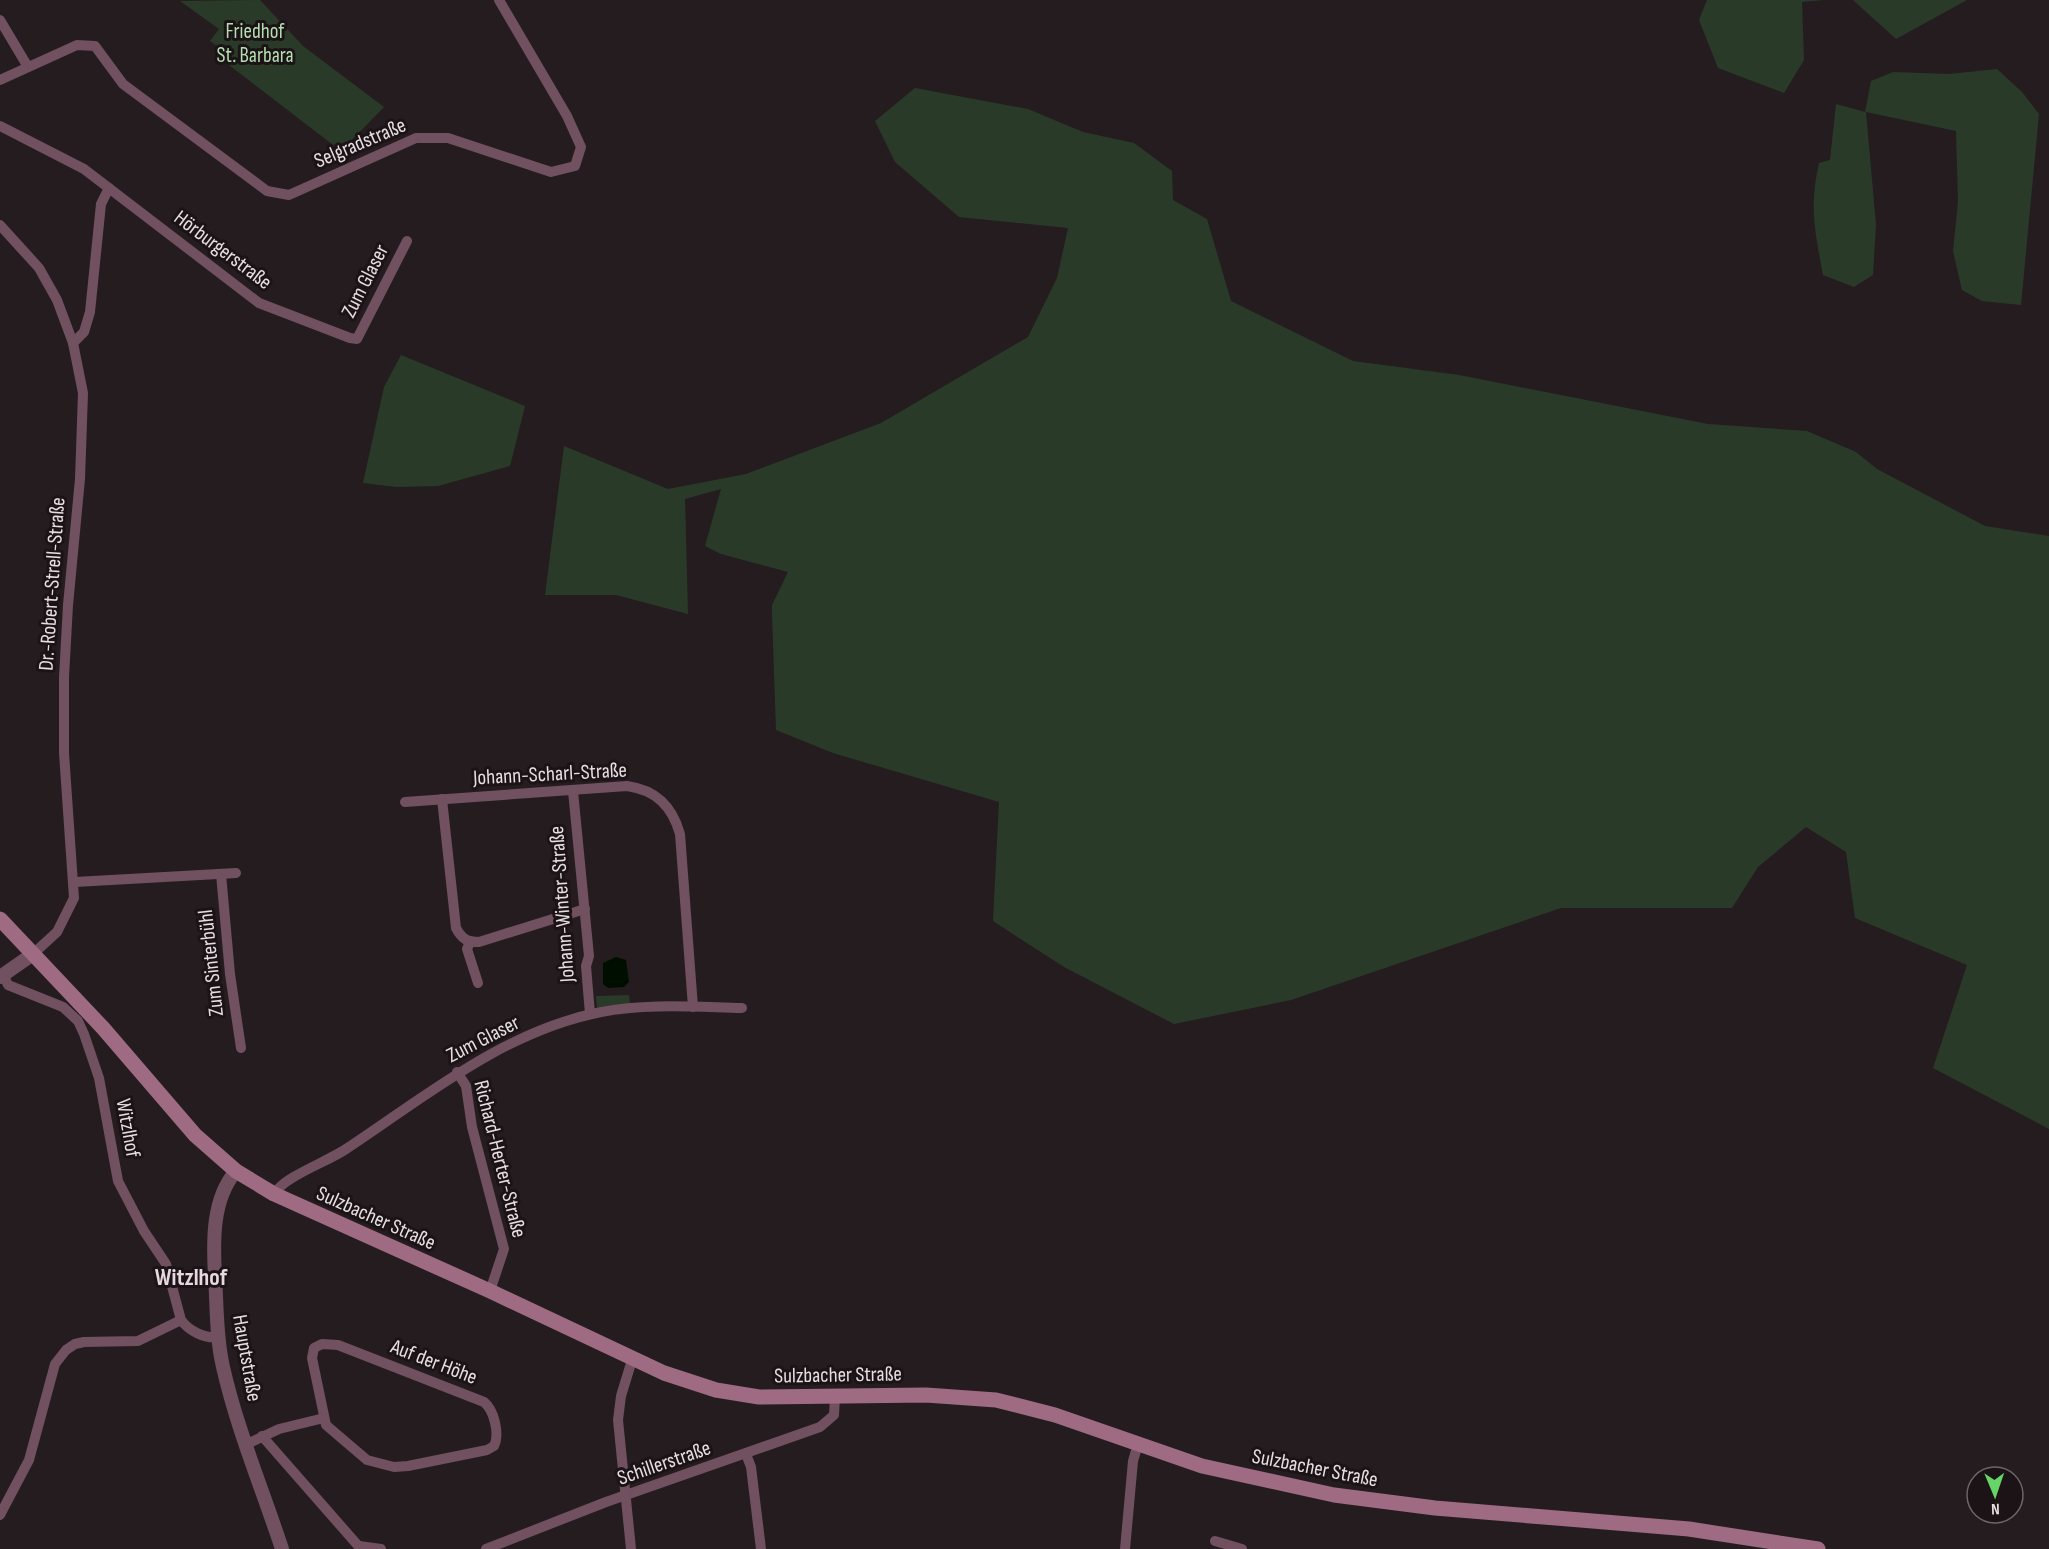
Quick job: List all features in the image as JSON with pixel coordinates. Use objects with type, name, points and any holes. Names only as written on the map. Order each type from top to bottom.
[{"type":"main road","name":"Sulzbacher Straße","points":[[0,919],[98,1022],[195,1135],[236,1171],[274,1194],[490,1291],[632,1360],[716,1390],[777,1398],[926,1395],[996,1400],[1055,1415],[1240,1476],[1334,1495],[1392,1504],[1689,1529],[1818,1549]]},
{"type":"street","name":"Selgradstraße","points":[[0,80],[77,45],[95,46],[123,84],[267,191],[289,195],[416,138],[448,138],[551,172],[575,166],[581,147],[567,116],[499,0]]},
{"type":"street","points":[[0,20],[28,67]]},
{"type":"street","name":"Hörburgerstraße","points":[[0,126],[74,162],[259,303],[357,339]]},
{"type":"street","points":[[73,343],[84,332],[90,312],[100,204],[109,188]]},
{"type":"street","name":"Dr.-Robert-Strell-Straße","points":[[0,225],[21,245],[39,268],[57,300],[73,343],[83,393],[83,432],[68,605],[64,753],[75,882],[74,898],[66,919],[57,932],[33,954]]},
{"type":"street","name":"Zum Glaser","points":[[357,339],[407,241]]},
{"type":"street","name":"Johann-Scharl-Straße","points":[[405,802],[638,788],[660,798],[670,808],[680,834],[693,1007]]},
{"type":"street","name":"Johann-Winter-Straße","points":[[573,791],[590,956],[586,966],[590,1014]]},
{"type":"street","points":[[442,800],[456,928],[461,938],[470,942],[479,942],[585,909]]},
{"type":"street","points":[[75,882],[236,873]]},
{"type":"street","name":"Zum Sinterbühl","points":[[221,874],[230,974],[241,1048]]},
{"type":"street","points":[[470,942],[468,949],[478,983]]},
{"type":"street","points":[[2,977],[33,954]]},
{"type":"street","name":"Witzlhof","points":[[2,977],[8,985],[63,1007],[78,1021],[99,1078],[118,1181],[144,1231],[166,1264],[181,1320]]},
{"type":"street","name":"Zum Glaser","points":[[274,1194],[284,1183],[344,1151],[457,1072],[514,1043],[590,1014],[693,1007],[742,1008]]},
{"type":"street","name":"Richard-Herter-Straße","points":[[457,1072],[466,1086],[472,1127],[504,1249],[490,1291]]},
{"type":"street","name":"Hauptstraße","points":[[236,1171],[224,1190],[219,1206],[214,1248],[222,1365],[245,1444],[282,1549]]},
{"type":"street","points":[[0,1515],[29,1460],[56,1364],[66,1350],[75,1344],[138,1341],[181,1320],[185,1327],[196,1332],[212,1338],[219,1337]]},
{"type":"street","name":"Auf der Höhe","points":[[329,1344],[484,1402],[491,1412],[496,1441],[488,1450],[394,1467],[367,1460],[353,1451],[326,1425],[324,1418],[312,1352],[314,1348],[329,1344]]},
{"type":"street","points":[[632,1360],[621,1396],[618,1420],[632,1549]]},
{"type":"street","name":"Schillerstraße","points":[[486,1549],[828,1423],[834,1415],[835,1397]]},
{"type":"street","points":[[245,1444],[279,1429],[324,1418]]},
{"type":"street","points":[[262,1436],[360,1548],[381,1549]]},
{"type":"street","points":[[1125,1549],[1133,1461],[1138,1444]]},
{"type":"street","points":[[746,1454],[751,1467],[761,1549]]},
{"type":"street","points":[[1215,1541],[1242,1549]]},
{"type":"green space","name":"Friedhof St. Barbara","points":[[260,0],[303,46],[384,107],[341,151],[229,65],[223,50],[210,41],[219,29],[180,1]]},
{"type":"green space","points":[[1707,0],[1824,0],[1802,2],[1804,60],[1784,93],[1718,68],[1699,20]]},
{"type":"green space","points":[[1853,0],[1967,0],[1896,39]]},
{"type":"green space","points":[[1997,69],[2022,92],[2039,114],[2021,305],[1982,301],[1962,290],[1953,251],[1958,202],[1956,131],[1866,112],[1876,225],[1873,275],[1854,287],[1823,275],[1816,232],[1814,193],[1819,163],[1830,160],[1836,104],[1865,112],[1871,81],[1893,72],[1949,74]]},
{"type":"green space","points":[[915,88],[1028,109],[1083,132],[1134,143],[1172,171],[1173,200],[1207,219],[1231,301],[1353,361],[1459,375],[1708,424],[1807,431],[1856,452],[1877,469],[1985,526],[2049,536],[2049,1129],[1933,1068],[1967,965],[1855,918],[1846,852],[1806,827],[1758,867],[1732,908],[1561,908],[1291,1000],[1174,1024],[1064,967],[993,921],[999,802],[833,753],[776,730],[772,605],[788,572],[721,554],[705,546],[721,489],[685,499],[688,614],[616,595],[545,595],[564,446],[668,489],[746,474],[881,423],[1028,337],[1057,278],[1068,228],[959,217],[895,162],[875,121]]},
{"type":"green space","points":[[401,355],[525,406],[510,466],[438,486],[396,487],[363,483],[384,387]]},
{"type":"green space","points":[[629,995],[630,1004],[597,1007],[596,996]]},
{"type":"shaded area","points":[[616,957],[626,960],[629,982],[624,987],[608,988],[603,984],[603,963]]},
{"type":"district","name":"Witzlhof","points":[[191,1277]]}]
